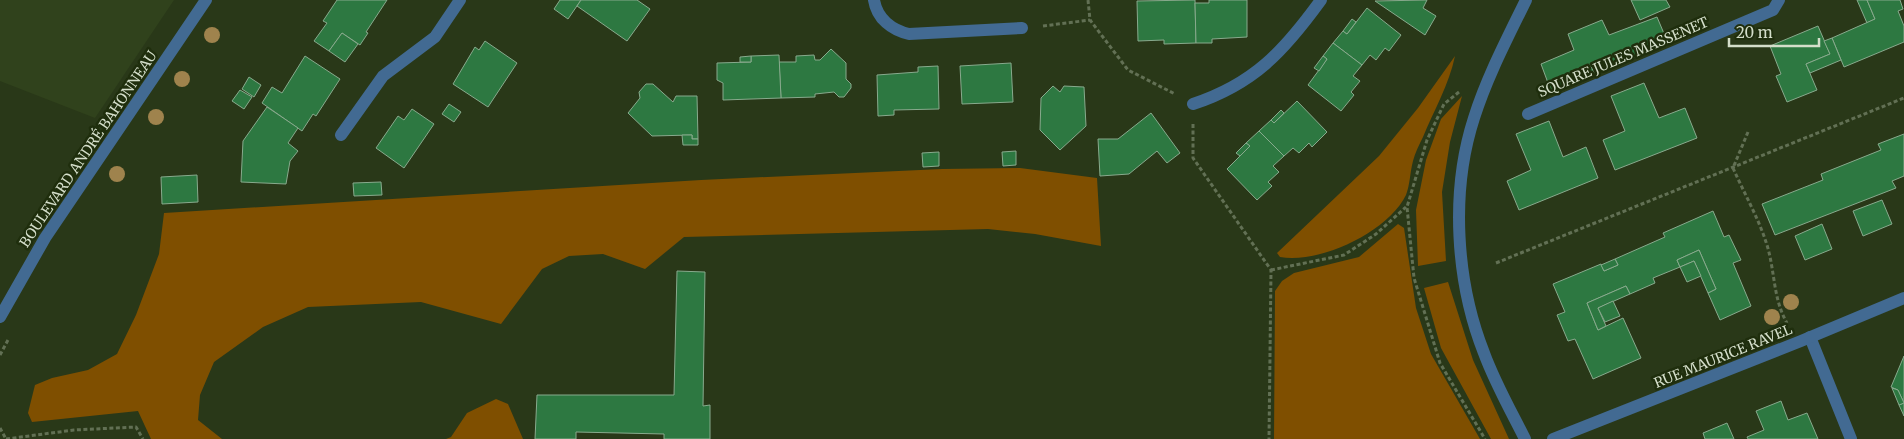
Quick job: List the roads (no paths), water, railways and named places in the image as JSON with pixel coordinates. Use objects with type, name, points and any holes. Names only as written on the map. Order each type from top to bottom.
[{"type":"street","name":"BOULEVARD ANDRÉ BAHONNEAU","points":[[0,317],[45,238],[206,0]]},
{"type":"street","points":[[341,135],[383,76],[435,36],[460,0]]},
{"type":"street","points":[[874,0],[879,14],[885,22],[900,32],[909,34],[1022,28]]},
{"type":"street","points":[[1193,104],[1222,93],[1255,74],[1288,40],[1321,0]]},
{"type":"street","points":[[1525,439],[1484,354],[1471,312],[1464,272],[1460,222],[1461,173],[1474,120],[1490,75],[1526,0]]},
{"type":"street","name":"SQUARE JULES MASSENET","points":[[1528,114],[1773,10],[1779,0]]},
{"type":"street","name":"RUE MAURICE RAVEL","points":[[1552,439],[1904,298]]},
{"type":"street","points":[[1810,337],[1851,439]]}]
